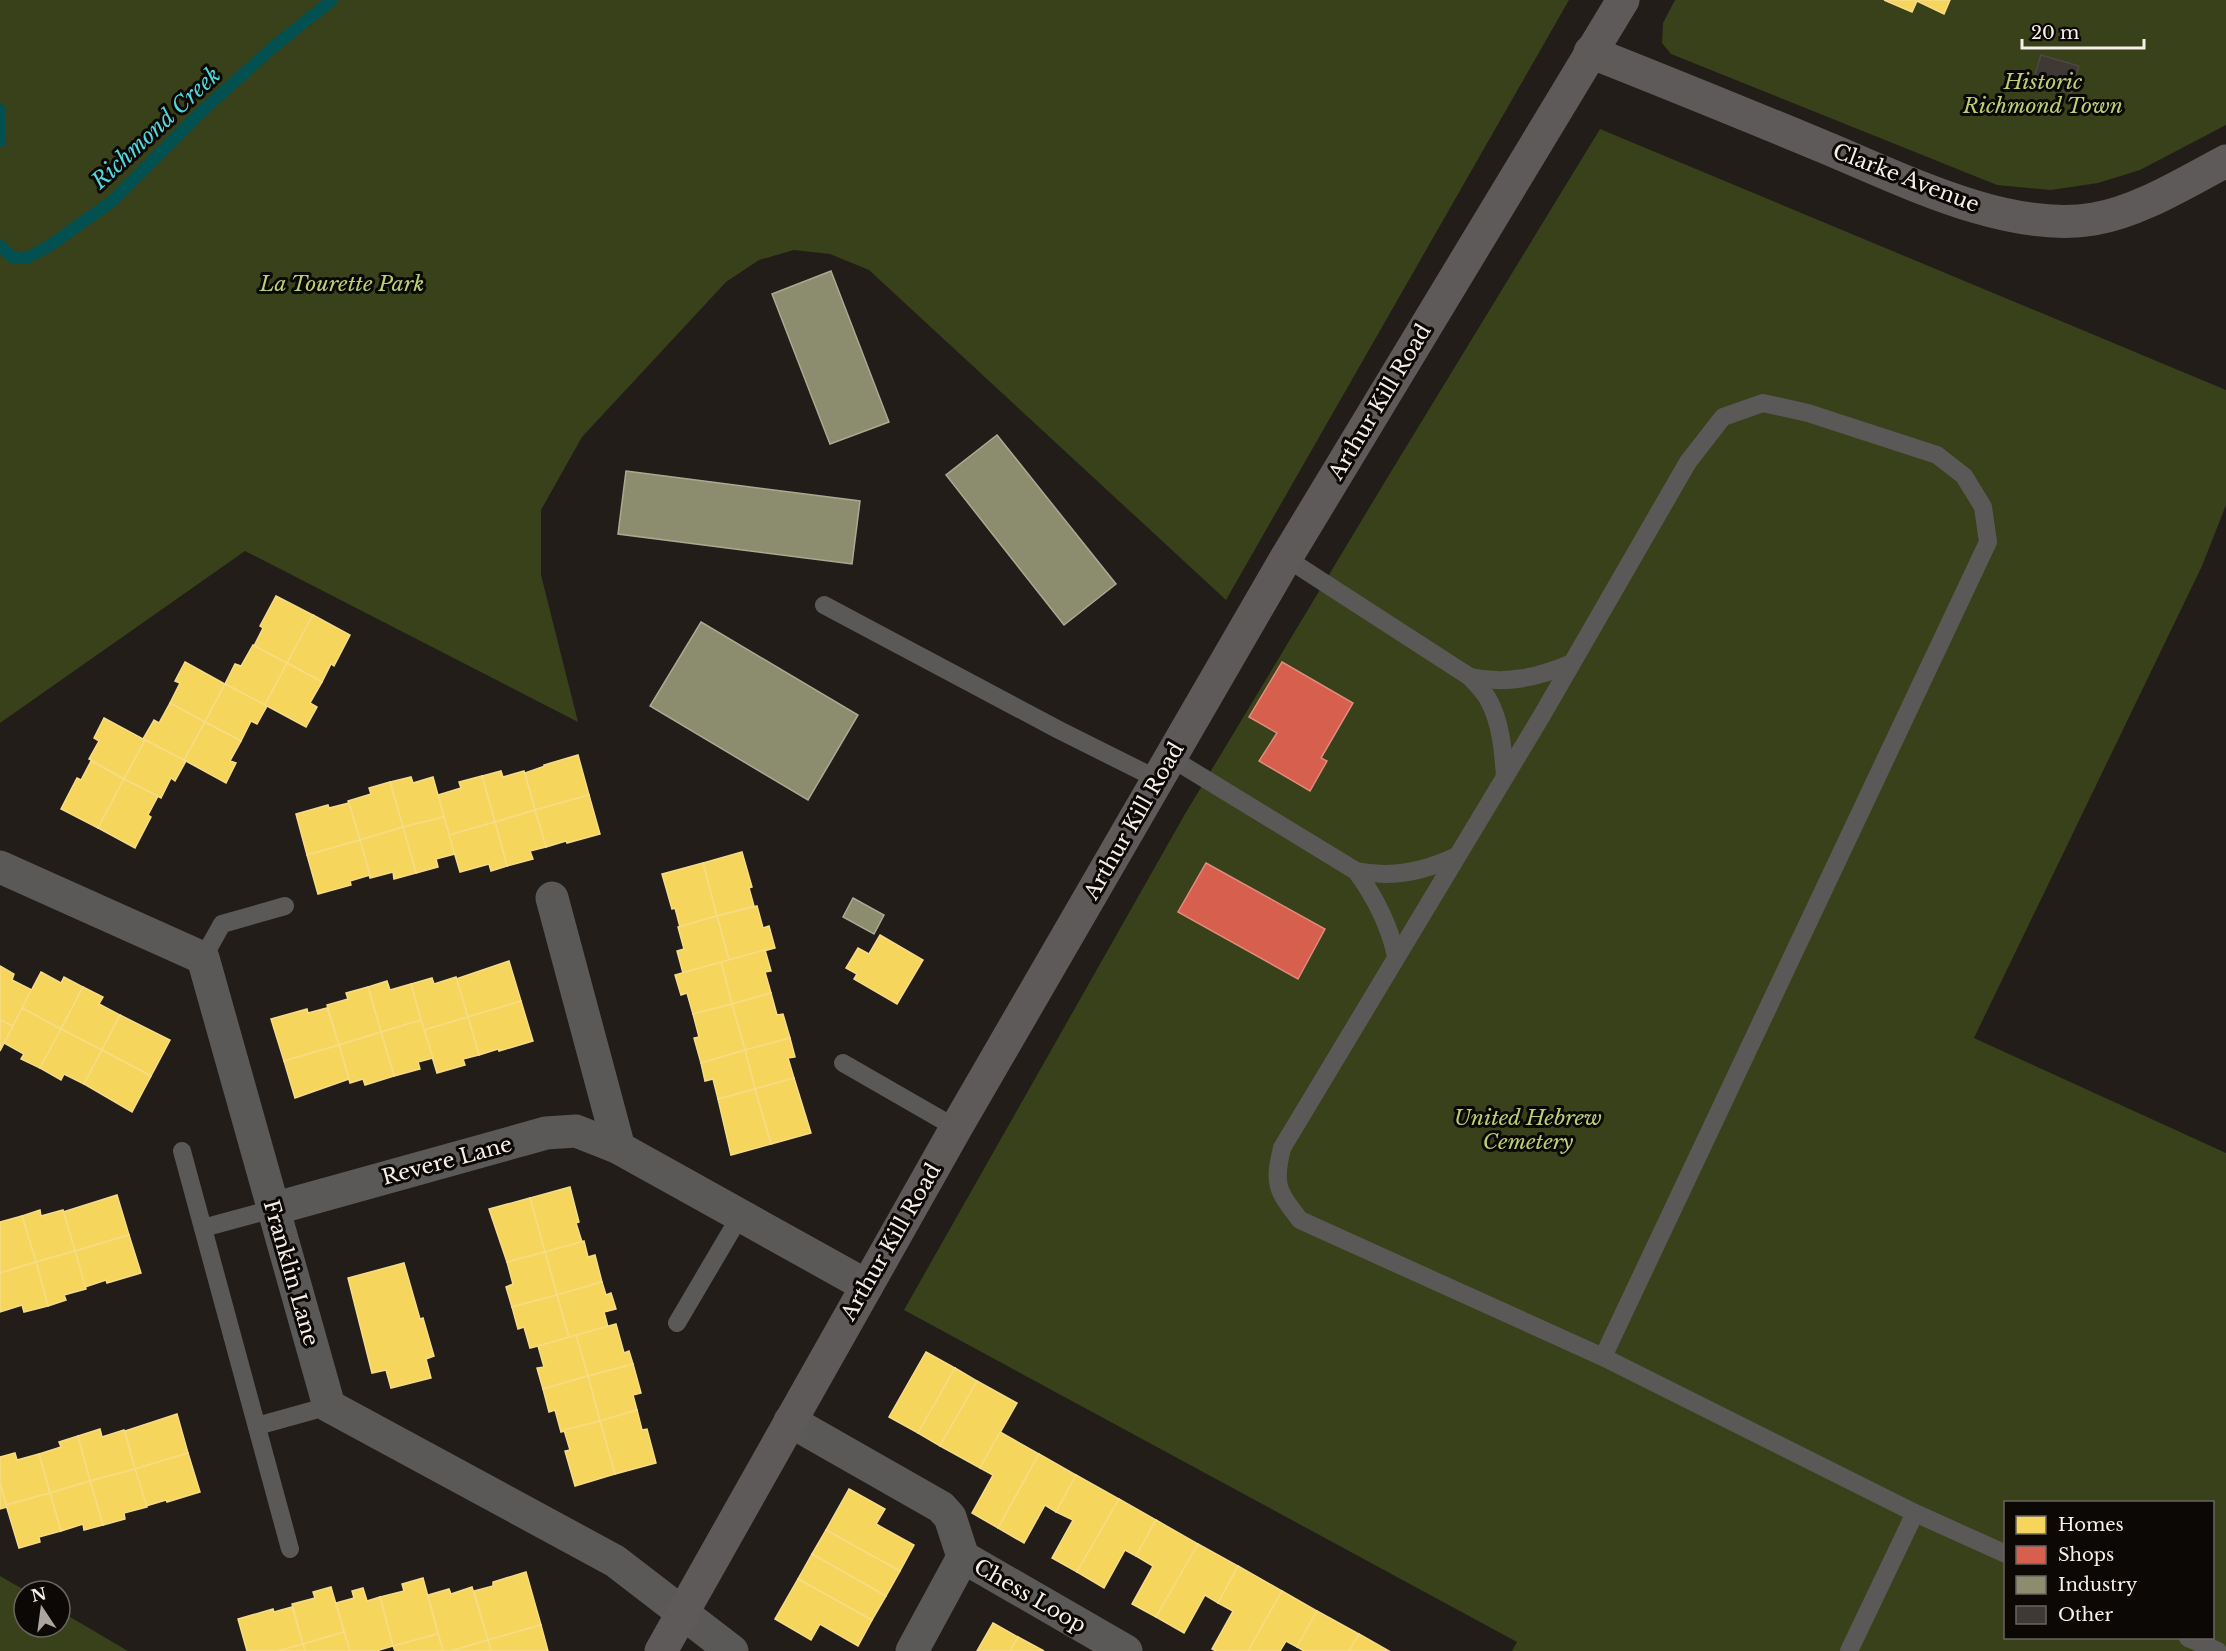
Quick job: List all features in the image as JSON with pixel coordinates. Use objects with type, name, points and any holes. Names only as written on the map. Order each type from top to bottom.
[{"type":"street","name":"Arthur Kill Road","points":[[661,1651],[956,1128],[1286,558],[1623,0]]},
{"type":"street","name":"Clarke Avenue","points":[[1590,52],[1939,193],[2008,216],[2054,222],[2095,219],[2130,208],[2226,161]]},
{"type":"street","points":[[0,867],[203,958]]},
{"type":"street","points":[[552,898],[619,1148]]},
{"type":"street","name":"Franklin Lane","points":[[203,958],[328,1406]]},
{"type":"street","name":"Revere Lane","points":[[273,1209],[546,1133],[576,1131],[619,1148],[867,1286]]},
{"type":"street","points":[[328,1406],[615,1561],[732,1651]]},
{"type":"street","points":[[790,1421],[941,1507],[950,1517],[963,1557]]},
{"type":"street","name":"Chess Loop","points":[[912,1651],[963,1557],[1126,1651]]},
{"type":"lane","points":[[1603,1357],[1988,542],[1983,507],[1964,476],[1937,455],[1808,413],[1763,403],[1723,417],[1688,462],[1572,663],[1282,1148],[1276,1172],[1281,1196],[1300,1220],[1603,1357],[1915,1513],[2004,1553]]},
{"type":"lane","points":[[1286,558],[1470,677],[1488,698],[1498,724],[1503,745],[1505,776]]},
{"type":"lane","points":[[824,605],[1049,725],[1165,769],[1356,872],[1371,891],[1383,915],[1392,937],[1396,956]]},
{"type":"lane","points":[[1470,677],[1504,681],[1530,678],[1572,663]]},
{"type":"lane","points":[[1356,872],[1392,875],[1413,873],[1432,868],[1455,857]]},
{"type":"lane","points":[[203,958],[222,924],[285,906]]},
{"type":"lane","points":[[843,1063],[956,1128]]},
{"type":"lane","points":[[182,1151],[290,1550]]},
{"type":"lane","points":[[203,1228],[273,1209]]},
{"type":"lane","points":[[677,1323],[740,1216]]},
{"type":"lane","points":[[257,1426],[328,1406]]},
{"type":"lane","points":[[1849,1651],[1915,1513]]},
{"type":"lane","points":[[2190,1639],[2218,1651]]},
{"type":"green space","name":"La Tourette Park","points":[[0,0],[1569,0],[1226,600],[869,270],[830,254],[794,250],[759,260],[726,282],[582,437],[541,510],[541,575],[578,722],[245,551],[0,723]]},
{"type":"green space","name":"Historic Richmond Town","points":[[1675,0],[2226,0],[2226,125],[2140,170],[2098,183],[2051,190],[1997,185],[1671,54],[1662,43],[1663,23]]},
{"type":"green space","name":"United Hebrew Cemetery","points":[[1600,129],[2226,390],[2226,505],[2202,566],[1974,1038],[2226,1153],[2226,1651],[1512,1651],[1517,1642],[904,1310],[1185,814]]},
{"type":"green space","points":[[0,1576],[12,1583],[12,1639],[72,1639],[72,1618],[128,1651],[0,1651]]},
{"type":"building: Homes","points":[[1884,0],[1950,0],[1944,14],[1917,1],[1912,12]]},
{"type":"building: Homes","points":[[276,596],[313,615],[287,663],[254,646],[263,628],[260,626]]},
{"type":"building: Homes","points":[[313,615],[350,635],[334,666],[331,664],[322,682],[287,663]]},
{"type":"building: Homes","points":[[253,645],[287,663],[265,705],[225,684],[235,664],[241,666]]},
{"type":"building: Homes","points":[[185,662],[225,684],[205,722],[170,703],[180,683],[175,681]]},
{"type":"building: Homes","points":[[287,663],[322,682],[310,703],[317,707],[306,727],[265,705]]},
{"type":"building: Homes","points":[[225,684],[267,706],[257,724],[251,721],[241,741],[205,722]]},
{"type":"building: Homes","points":[[170,703],[205,722],[184,760],[143,739],[154,720],[159,723]]},
{"type":"building: Homes","points":[[104,718],[145,740],[124,779],[89,759],[99,741],[94,738]]},
{"type":"building: Homes","points":[[205,722],[241,741],[230,761],[236,763],[226,783],[184,760]]},
{"type":"building: Homes","points":[[145,740],[186,761],[175,781],[171,778],[161,798],[124,779]]},
{"type":"building: Homes","points":[[578,755],[589,795],[535,810],[525,773]]},
{"type":"building: Homes","points":[[91,761],[124,779],[98,828],[61,809],[77,778],[81,780]]},
{"type":"building: Homes","points":[[501,771],[503,777],[524,771],[535,810],[495,822],[482,776]]},
{"type":"building: Homes","points":[[482,776],[495,822],[449,835],[438,795],[461,788],[459,782]]},
{"type":"building: Homes","points":[[411,777],[413,783],[433,777],[444,817],[403,827],[390,782]]},
{"type":"building: Homes","points":[[124,779],[158,796],[148,815],[151,817],[135,848],[98,828]]},
{"type":"building: Homes","points":[[390,782],[403,827],[360,840],[348,801],[371,794],[369,788]]},
{"type":"building: Homes","points":[[589,795],[600,834],[546,847],[535,810]]},
{"type":"building: Homes","points":[[349,803],[360,840],[307,855],[296,814],[328,805],[329,808]]},
{"type":"building: Homes","points":[[535,810],[546,847],[530,851],[533,859],[507,866],[495,822]]},
{"type":"building: Homes","points":[[444,817],[455,854],[436,859],[438,867],[416,873],[403,827]]},
{"type":"building: Homes","points":[[495,822],[507,866],[491,871],[489,864],[460,872],[449,835]]},
{"type":"building: Homes","points":[[403,827],[416,873],[394,879],[393,872],[370,878],[360,840]]},
{"type":"building: Homes","points":[[360,840],[370,875],[350,881],[351,885],[318,894],[307,855]]},
{"type":"building: Homes","points":[[742,852],[752,887],[749,888],[754,906],[717,916],[703,863]]},
{"type":"building: Homes","points":[[703,863],[717,916],[680,927],[662,874]]},
{"type":"building: Homes","points":[[757,906],[763,928],[769,926],[775,948],[729,960],[717,916]]},
{"type":"building: Homes","points":[[717,916],[729,960],[683,973],[677,951],[684,949],[678,927]]},
{"type":"building: Homes","points":[[880,935],[923,960],[897,1004],[854,979],[857,974],[846,968],[858,948],[869,954]]},
{"type":"building: Homes","points":[[765,950],[771,971],[765,972],[771,993],[732,1004],[721,962]]},
{"type":"building: Homes","points":[[509,961],[521,1001],[468,1017],[456,979]]},
{"type":"building: Homes","points":[[721,962],[732,1004],[693,1014],[687,993],[681,995],[675,975]]},
{"type":"building: Homes","points":[[0,966],[14,974],[12,980],[32,990],[13,1026],[0,1020]]},
{"type":"building: Homes","points":[[41,972],[61,983],[64,977],[83,987],[61,1029],[22,1008]]},
{"type":"building: Homes","points":[[456,977],[468,1017],[424,1030],[411,984],[432,978],[434,984]]},
{"type":"building: Homes","points":[[387,981],[390,990],[411,984],[421,1020],[381,1032],[368,987]]},
{"type":"building: Homes","points":[[83,987],[103,997],[99,1004],[120,1015],[102,1050],[61,1029]]},
{"type":"building: Homes","points":[[368,987],[381,1032],[339,1045],[327,1005],[348,999],[346,993]]},
{"type":"building: Homes","points":[[771,993],[777,1015],[783,1014],[790,1038],[745,1050],[732,1004]]},
{"type":"building: Homes","points":[[521,1001],[533,1041],[479,1055],[468,1017]]},
{"type":"building: Homes","points":[[732,1004],[745,1050],[701,1063],[694,1038],[699,1037],[693,1014]]},
{"type":"building: Homes","points":[[22,1008],[61,1029],[40,1068],[21,1059],[24,1054],[4,1043]]},
{"type":"building: Homes","points":[[327,1008],[339,1045],[284,1061],[271,1019],[307,1009],[308,1013]]},
{"type":"building: Homes","points":[[120,1015],[170,1040],[151,1076],[102,1050]]},
{"type":"building: Homes","points":[[468,1017],[479,1055],[463,1059],[465,1065],[437,1073],[424,1030]]},
{"type":"building: Homes","points":[[0,1020],[13,1026],[0,1051]]},
{"type":"building: Homes","points":[[421,1020],[433,1058],[418,1062],[420,1069],[394,1076],[381,1032]]},
{"type":"building: Homes","points":[[61,1029],[102,1050],[84,1084],[64,1074],[61,1080],[40,1068]]},
{"type":"building: Homes","points":[[381,1032],[394,1076],[365,1085],[363,1079],[350,1083],[339,1045]]},
{"type":"building: Homes","points":[[790,1038],[795,1057],[788,1058],[794,1078],[755,1089],[745,1050]]},
{"type":"building: Homes","points":[[339,1045],[349,1079],[295,1098],[284,1061]]},
{"type":"building: Homes","points":[[102,1050],[151,1076],[132,1112],[84,1084]]},
{"type":"building: Homes","points":[[745,1050],[755,1089],[718,1099],[713,1079],[705,1081],[701,1063]]},
{"type":"building: Homes","points":[[794,1078],[811,1133],[771,1144],[755,1089]]},
{"type":"building: Homes","points":[[755,1089],[771,1144],[731,1155],[718,1099]]},
{"type":"building: Homes","points":[[570,1187],[579,1222],[576,1223],[582,1242],[545,1252],[530,1198]]},
{"type":"building: Homes","points":[[117,1195],[129,1235],[75,1251],[63,1212]]},
{"type":"building: Homes","points":[[530,1198],[545,1252],[507,1262],[489,1209]]},
{"type":"building: Homes","points":[[40,1210],[41,1216],[63,1210],[75,1251],[36,1262],[22,1216]]},
{"type":"building: Homes","points":[[22,1216],[36,1262],[0,1273],[0,1222]]},
{"type":"building: Homes","points":[[129,1235],[141,1273],[85,1287],[75,1251]]},
{"type":"building: Homes","points":[[584,1241],[588,1257],[595,1255],[602,1282],[557,1295],[545,1252]]},
{"type":"building: Homes","points":[[75,1251],[86,1289],[64,1295],[66,1300],[48,1306],[36,1262]]},
{"type":"building: Homes","points":[[545,1252],[557,1295],[512,1307],[506,1287],[513,1284],[507,1262]]},
{"type":"building: Homes","points":[[36,1262],[48,1306],[24,1312],[22,1305],[0,1312],[0,1273]]},
{"type":"building: Homes","points":[[404,1263],[420,1319],[423,1318],[434,1356],[426,1359],[431,1378],[391,1388],[386,1370],[372,1373],[348,1278]]},
{"type":"building: Homes","points":[[602,1282],[606,1295],[611,1293],[616,1309],[604,1312],[608,1327],[569,1338],[557,1295]]},
{"type":"building: Homes","points":[[557,1295],[569,1338],[530,1348],[524,1327],[518,1329],[512,1307]]},
{"type":"building: Homes","points":[[616,1324],[624,1353],[629,1351],[633,1364],[588,1376],[576,1335]]},
{"type":"building: Homes","points":[[576,1335],[588,1376],[543,1389],[537,1368],[544,1367],[538,1346]]},
{"type":"building: Homes","points":[[926,1352],[955,1368],[918,1433],[889,1417]]},
{"type":"building: Homes","points":[[633,1364],[641,1393],[633,1395],[637,1410],[600,1421],[588,1376]]},
{"type":"building: Homes","points":[[955,1368],[977,1381],[940,1446],[918,1433]]},
{"type":"building: Homes","points":[[588,1376],[600,1421],[561,1432],[555,1410],[549,1412],[543,1389]]},
{"type":"building: Homes","points":[[977,1381],[1017,1403],[980,1468],[940,1446]]},
{"type":"building: Homes","points":[[637,1410],[642,1430],[647,1429],[656,1463],[615,1474],[600,1421]]},
{"type":"building: Homes","points":[[177,1414],[188,1453],[135,1469],[125,1431]]},
{"type":"building: Homes","points":[[600,1421],[615,1474],[575,1486],[565,1451],[570,1450],[564,1430]]},
{"type":"building: Homes","points":[[100,1429],[102,1437],[124,1430],[135,1469],[90,1481],[78,1436]]},
{"type":"building: Homes","points":[[1000,1432],[1039,1454],[998,1528],[972,1513],[993,1475],[980,1468]]},
{"type":"building: Homes","points":[[78,1436],[90,1481],[50,1493],[39,1454],[61,1447],[59,1442]]},
{"type":"building: Homes","points":[[15,1453],[17,1460],[39,1454],[50,1493],[6,1505],[0,1483],[0,1457]]},
{"type":"building: Homes","points":[[188,1453],[200,1492],[146,1506],[135,1469]]},
{"type":"building: Homes","points":[[1039,1454],[1076,1475],[1056,1512],[1045,1505],[1024,1543],[998,1528]]},
{"type":"building: Homes","points":[[135,1469],[147,1507],[124,1513],[125,1519],[103,1525],[90,1481]]},
{"type":"building: Homes","points":[[1076,1475],[1119,1499],[1077,1572],[1052,1558],[1073,1520],[1056,1512]]},
{"type":"building: Homes","points":[[90,1481],[103,1525],[84,1530],[83,1524],[61,1531],[50,1493]]},
{"type":"building: Homes","points":[[0,1483],[7,1507],[0,1509]]},
{"type":"building: Homes","points":[[849,1489],[885,1509],[876,1524],[914,1545],[900,1571],[826,1530]]},
{"type":"building: Homes","points":[[50,1493],[61,1531],[39,1537],[40,1542],[19,1548],[6,1505]]},
{"type":"building: Homes","points":[[1119,1499],[1156,1520],[1136,1556],[1125,1550],[1104,1588],[1077,1572]]},
{"type":"building: Homes","points":[[1156,1520],[1198,1544],[1156,1617],[1132,1604],[1153,1566],[1136,1556]]},
{"type":"building: Homes","points":[[826,1530],[900,1571],[886,1596],[812,1554]]},
{"type":"building: Homes","points":[[1198,1544],[1238,1566],[1218,1603],[1205,1595],[1184,1633],[1156,1617]]},
{"type":"building: Homes","points":[[812,1554],[886,1596],[872,1620],[798,1579]]},
{"type":"building: Homes","points":[[1238,1566],[1282,1591],[1248,1651],[1216,1651],[1212,1649],[1233,1611],[1218,1603]]},
{"type":"building: Homes","points":[[526,1572],[541,1625],[488,1640],[474,1591],[493,1586],[493,1582]]},
{"type":"building: Homes","points":[[423,1578],[438,1634],[393,1646],[380,1597],[404,1591],[402,1584]]},
{"type":"building: Homes","points":[[798,1579],[872,1620],[858,1646],[820,1624],[811,1640],[775,1619]]},
{"type":"building: Homes","points":[[331,1587],[344,1632],[303,1644],[292,1604],[315,1598],[313,1592]]},
{"type":"building: Homes","points":[[472,1587],[488,1640],[451,1651],[443,1651],[428,1595],[449,1589],[451,1594]]},
{"type":"building: Homes","points":[[363,1588],[367,1601],[380,1597],[393,1646],[376,1651],[350,1651],[336,1603],[354,1598],[352,1591]]},
{"type":"building: Homes","points":[[1282,1591],[1317,1611],[1297,1647],[1286,1641],[1280,1651],[1248,1651]]},
{"type":"building: Homes","points":[[292,1607],[303,1644],[278,1651],[247,1651],[238,1619],[273,1609],[274,1612]]},
{"type":"building: Homes","points":[[1317,1611],[1359,1634],[1349,1651],[1304,1651],[1297,1647]]},
{"type":"building: Homes","points":[[993,1623],[1018,1637],[1010,1651],[977,1651]]},
{"type":"building: Homes","points":[[541,1625],[548,1651],[491,1651],[488,1640]]},
{"type":"building: Homes","points":[[344,1632],[350,1651],[305,1651],[303,1644]]},
{"type":"building: Homes","points":[[438,1634],[443,1651],[395,1651],[393,1646]]},
{"type":"building: Homes","points":[[1359,1634],[1389,1651],[1349,1651]]},
{"type":"building: Homes","points":[[1018,1637],[1044,1651],[1010,1651]]},
{"type":"building: Homes","points":[[488,1640],[491,1651],[451,1651]]},
{"type":"building: Homes","points":[[303,1644],[305,1651],[278,1651]]},
{"type":"building: Shops","points":[[1282,662],[1353,703],[1321,758],[1327,761],[1310,791],[1259,761],[1277,733],[1249,717]]},
{"type":"building: Shops","points":[[1206,863],[1325,929],[1298,979],[1178,912]]},
{"type":"building: Industry","points":[[831,271],[889,422],[830,444],[772,294]]},
{"type":"building: Industry","points":[[997,435],[1116,584],[1064,625],[946,475]]},
{"type":"building: Industry","points":[[626,471],[860,501],[852,564],[618,534]]},
{"type":"building: Industry","points":[[701,622],[858,715],[808,800],[650,706]]},
{"type":"building: Industry","points":[[853,898],[884,915],[874,934],[843,917]]},
{"type":"building: Other","points":[[2041,55],[2079,66],[2071,93],[2033,81]]},
{"type":"waterway","name":"Richmond Creek","points":[[0,246],[13,258],[27,258],[49,246],[111,202],[202,111],[272,48],[332,0]]},
{"type":"waterway","name":"Richmond Creek","points":[[0,110],[0,141]]}]
